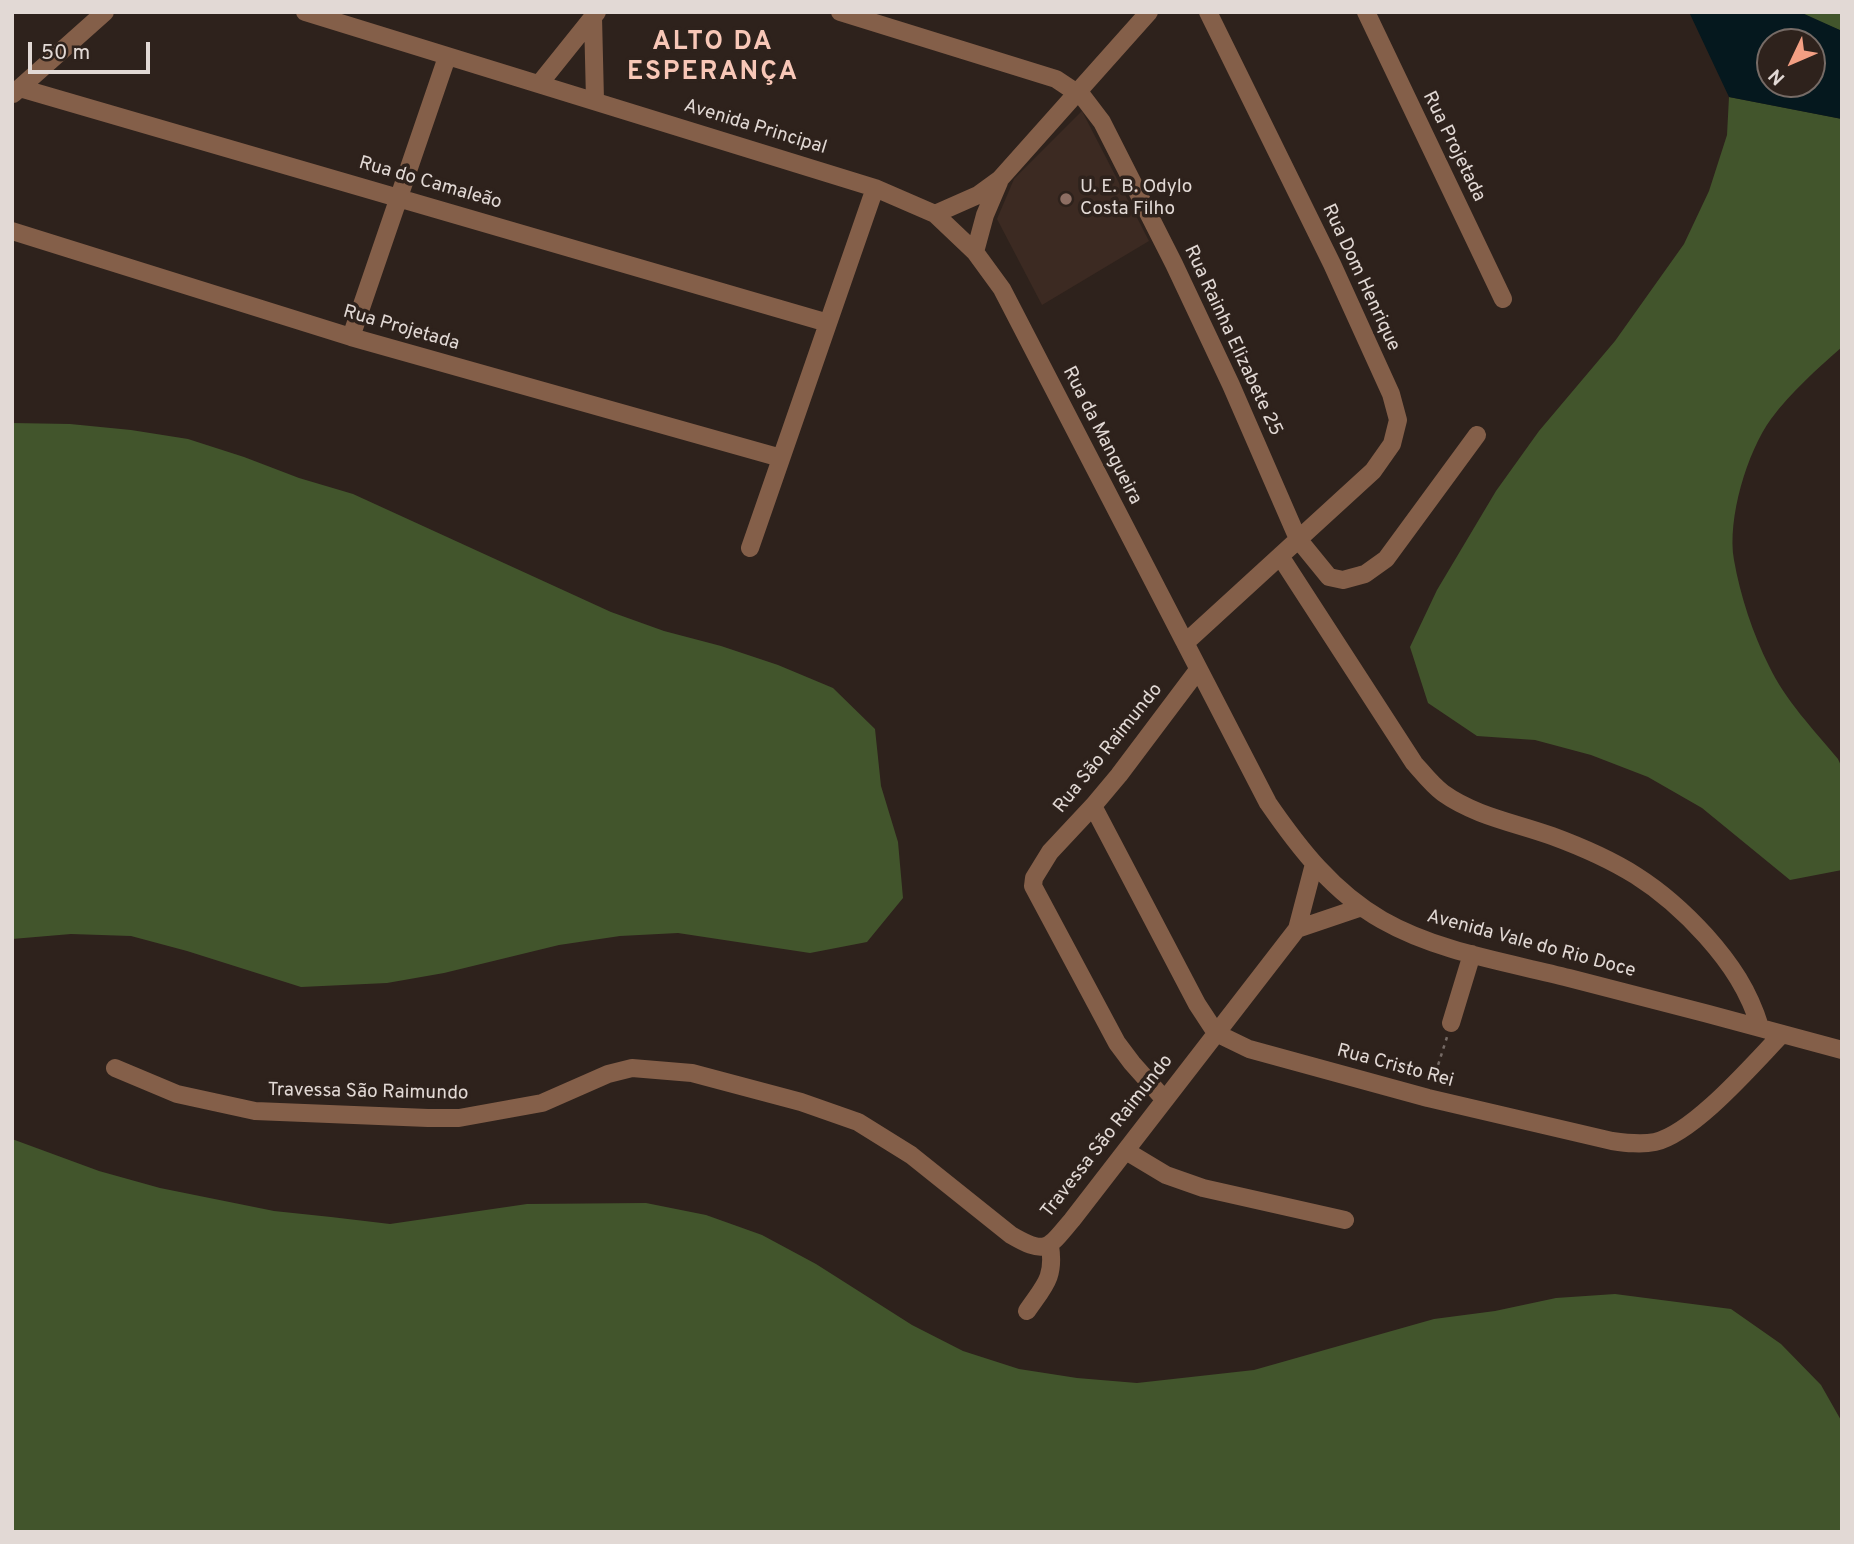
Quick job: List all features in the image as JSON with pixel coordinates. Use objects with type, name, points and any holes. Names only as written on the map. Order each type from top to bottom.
[{"type":"street","points":[[16,91],[105,12]]},
{"type":"street","name":"Avenida Principal","points":[[305,12],[875,188],[935,214],[975,251]]},
{"type":"street","name":"Rua Rainha Elizabete 25","points":[[840,12],[1056,79],[1077,91],[1102,122],[1174,264],[1231,385],[1298,540]]},
{"type":"street","points":[[935,214],[978,195],[1000,179],[1149,12]]},
{"type":"street","name":"Rua Dom Henrique","points":[[1208,12],[1332,264],[1391,394],[1398,420],[1392,444],[1373,471],[1298,540]]},
{"type":"street","name":"Rua Projetada","points":[[1366,12],[1503,299]]},
{"type":"street","points":[[540,83],[595,14]]},
{"type":"street","points":[[595,14],[595,100]]},
{"type":"street","points":[[351,337],[447,57]]},
{"type":"street","name":"Rua do Camaleão","points":[[16,91],[399,197],[828,323]]},
{"type":"street","points":[[975,251],[985,215],[1000,179]]},
{"type":"street","points":[[750,548],[875,188]]},
{"type":"street","name":"Rua Projetada","points":[[12,231],[351,337],[781,458]]},
{"type":"street","name":"Rua da Mangueira","points":[[975,251],[1002,289],[1185,643]]},
{"type":"street","points":[[1185,643],[1298,540],[1329,577],[1343,580],[1365,575],[1386,559],[1477,435]]},
{"type":"street","points":[[1280,555],[1414,763],[1427,778],[1442,792],[1465,806],[1605,857],[1659,890],[1688,916],[1727,960],[1744,984],[1760,1027]]},
{"type":"street","name":"Avenida Vale do Rio Doce","points":[[1185,643],[1268,803],[1314,864],[1362,906],[1403,931],[1472,954],[1842,1050]]},
{"type":"street","name":"Rua São Raimundo","points":[[1164,1099],[1117,1043],[1033,886],[1034,878],[1050,852],[1093,806],[1198,670]]},
{"type":"street","points":[[1093,806],[1197,1004],[1216,1033]]},
{"type":"street","name":"Travessa São Raimundo","points":[[116,1068],[177,1094],[255,1111],[428,1118],[460,1118],[542,1103],[608,1074],[632,1068],[692,1073],[801,1102],[858,1122],[911,1155],[1012,1235],[1040,1248],[1050,1246],[1126,1152],[1297,929],[1314,864]]},
{"type":"street","points":[[1297,929],[1362,906]]},
{"type":"street","points":[[1451,1023],[1472,954]]},
{"type":"street","name":"Rua Cristo Rei","points":[[1216,1033],[1249,1049],[1428,1098],[1612,1141],[1639,1144],[1657,1142],[1679,1132],[1727,1092],[1782,1034]]},
{"type":"street","points":[[1126,1152],[1166,1175],[1203,1188],[1345,1220]]},
{"type":"street","points":[[1027,1311],[1049,1278],[1052,1260],[1050,1246]]},
{"type":"path","points":[[1428,1098],[1451,1023]]},
{"type":"shaded area","name":"U. E. B. Odylo Costa Filho","points":[[1082,111],[1149,241],[1042,305],[997,219],[1014,179]]},
{"type":"green space","points":[[1800,12],[1842,12],[1842,31],[1801,14]]},
{"type":"green space","points":[[1729,97],[1842,119],[1842,347],[1787,399],[1762,433],[1741,486],[1733,525],[1737,573],[1763,654],[1783,691],[1838,759],[1842,768],[1842,870],[1790,880],[1702,808],[1648,777],[1591,755],[1535,740],[1477,736],[1428,703],[1410,647],[1437,590],[1496,491],[1539,431],[1615,341],[1684,244],[1709,191],[1727,135]]},
{"type":"green space","points":[[12,423],[70,424],[131,430],[188,439],[244,457],[299,478],[353,494],[611,612],[778,665],[833,688],[875,729],[881,786],[898,842],[903,898],[867,942],[810,953],[678,933],[620,936],[559,945],[444,973],[387,983],[301,987],[131,936],[71,934],[12,939]]},
{"type":"green space","points":[[12,1139],[99,1171],[160,1188],[274,1211],[390,1224],[527,1204],[646,1203],[706,1215],[762,1235],[816,1264],[912,1325],[963,1351],[1019,1369],[1077,1378],[1137,1383],[1254,1370],[1434,1319],[1495,1311],[1556,1298],[1615,1294],[1731,1309],[1781,1344],[1821,1385],[1842,1422],[1842,1532],[12,1532]]},
{"type":"water","points":[[1689,12],[1800,12],[1842,31],[1842,119],[1729,97]]},
{"type":"place","name":"U. E. B. Odylo Costa Filho","points":[[1066,199]]},
{"type":"district","name":"ALTO DA ESPERANÇA","points":[[713,59]]}]
